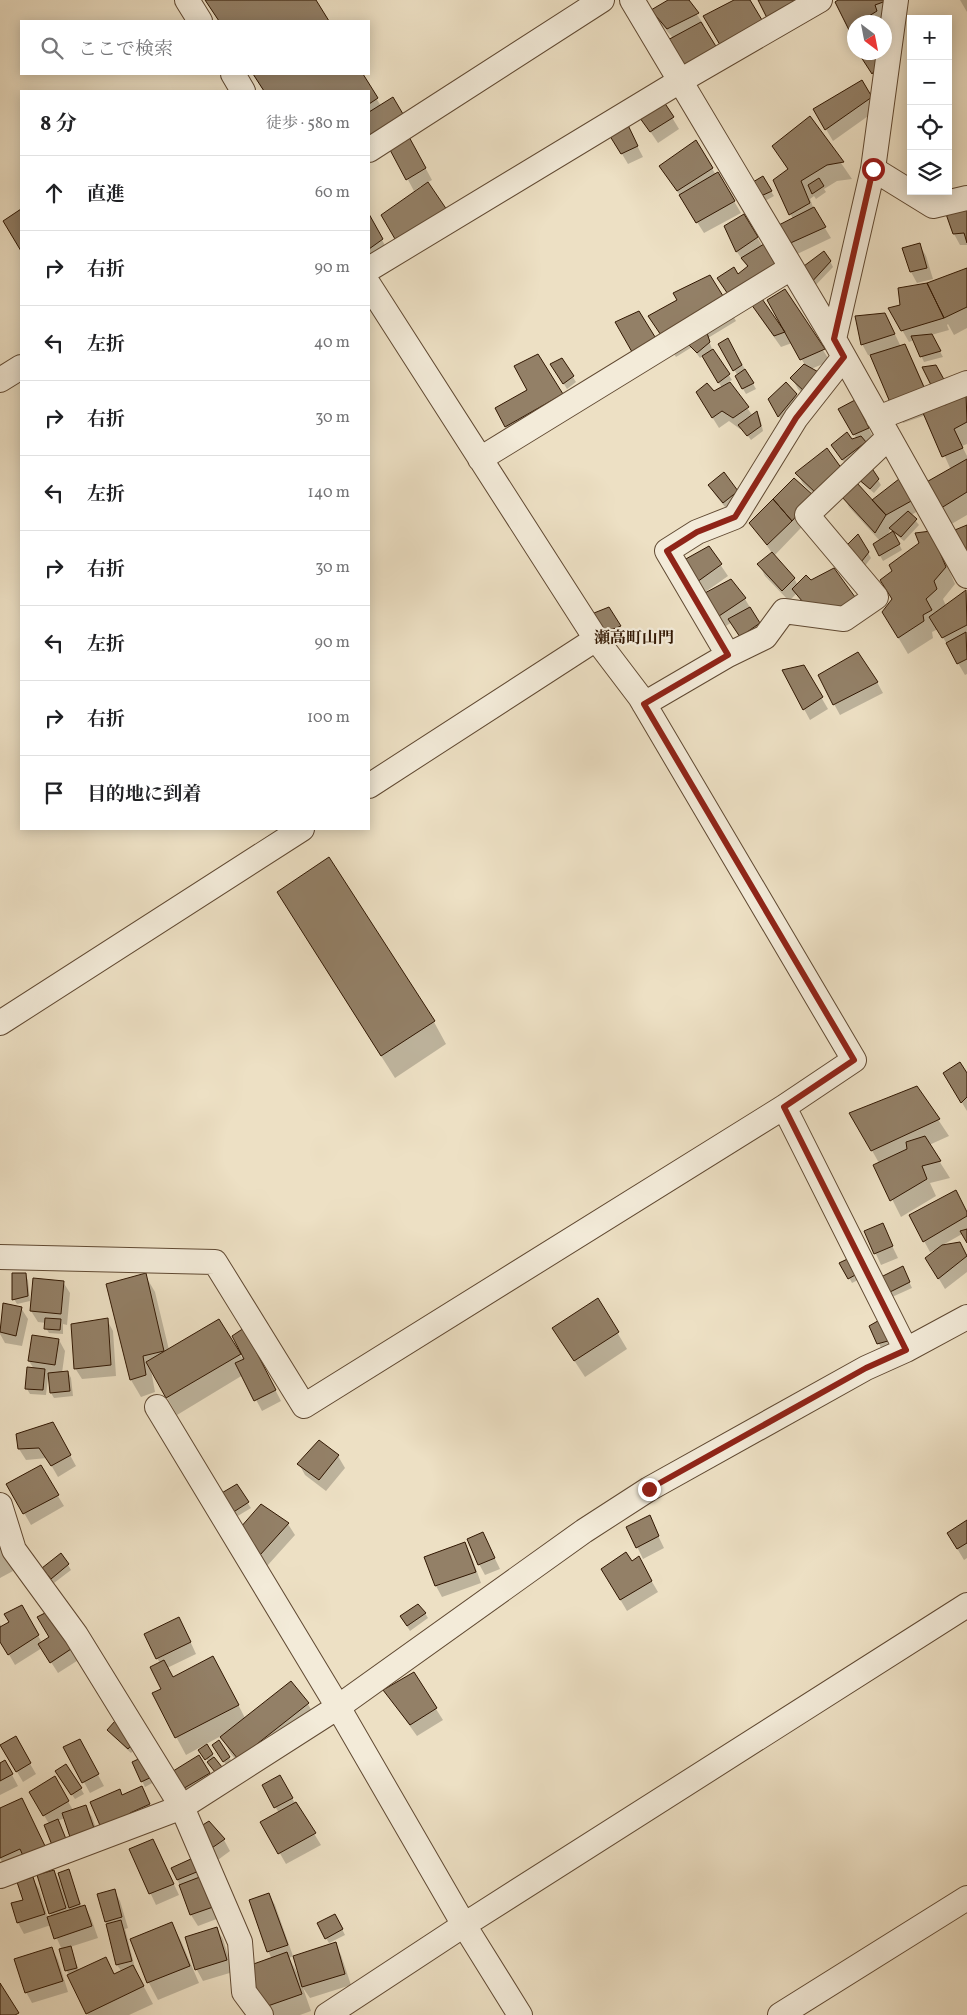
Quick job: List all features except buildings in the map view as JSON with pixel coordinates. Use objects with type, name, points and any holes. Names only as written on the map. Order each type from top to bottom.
[{"type":"street","points":[[187,0],[199,20]]},
{"type":"street","points":[[370,149],[602,0]]},
{"type":"street","points":[[632,0],[839,348],[967,576]]},
{"type":"street","points":[[370,268],[820,0]]},
{"type":"street","points":[[728,655],[667,551],[697,532],[735,517],[839,348],[873,169],[896,0]]},
{"type":"street","points":[[234,75],[242,90]]},
{"type":"street","points":[[873,169],[932,206],[967,198]]},
{"type":"street","points":[[480,459],[791,268]]},
{"type":"street","points":[[0,1257],[215,1262],[304,1406],[784,1107],[854,1060],[644,704],[596,640],[370,287]]},
{"type":"street","points":[[0,380],[20,368]]},
{"type":"street","points":[[644,704],[728,655],[766,637],[784,611],[844,619],[876,597],[808,515],[884,428],[967,383]]},
{"type":"street","points":[[370,785],[596,640]]},
{"type":"street","points":[[0,1023],[300,830]]},
{"type":"street","points":[[784,1107],[906,1350]]},
{"type":"street","points":[[0,1876],[182,1807],[338,1707],[543,1560],[649,1489],[866,1368],[906,1350],[967,1317]]},
{"type":"street","points":[[158,1407],[338,1707],[464,1925],[520,2015]]},
{"type":"street","points":[[0,1505],[14,1550],[76,1634],[182,1807],[240,1942],[244,1992],[261,2015]]},
{"type":"street","points":[[327,2015],[464,1925],[967,1605]]},
{"type":"street","points":[[780,2015],[967,1898]]},
{"type":"district","name":"瀬高町山門","points":[[634,637]]},
{"type":"route","points":[[649,1489],[866,1368],[906,1350],[784,1107],[854,1060],[644,704],[728,655],[667,551],[697,532],[735,517],[796,418],[844,357],[834,339],[873,169]]}]
